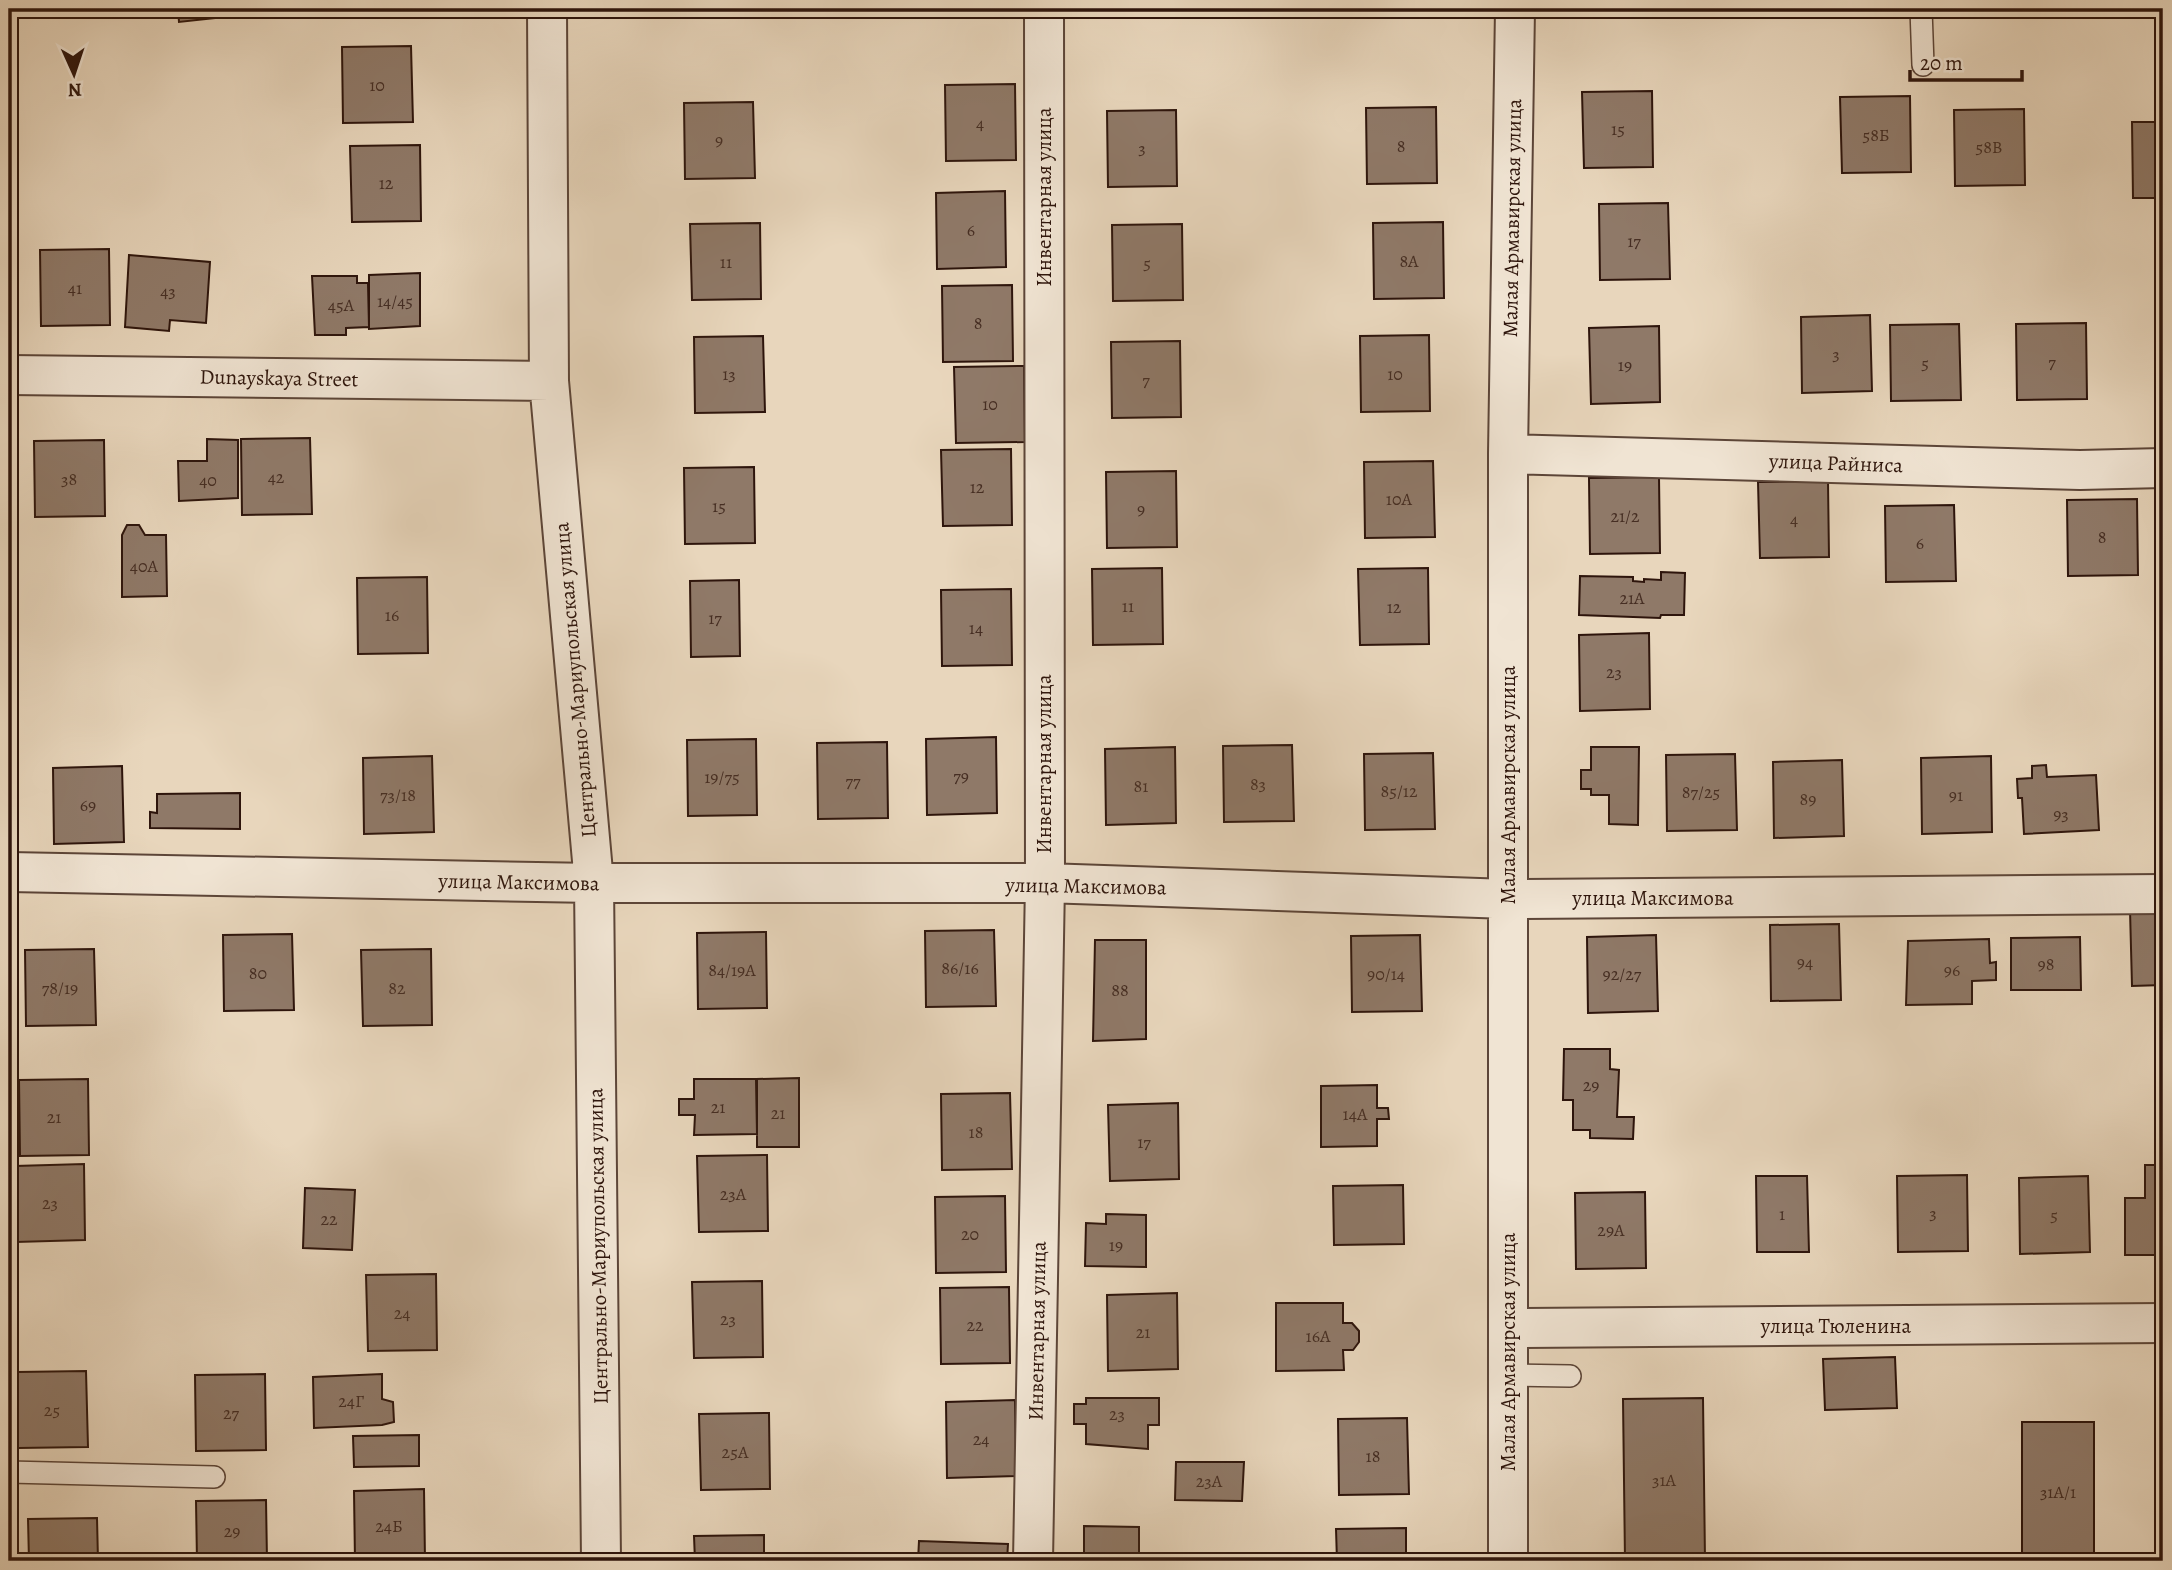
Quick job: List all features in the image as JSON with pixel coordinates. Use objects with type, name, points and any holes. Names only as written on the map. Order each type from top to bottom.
[{"type":"street","name":"Центрально-Мариупольская улица","points":[[547,9],[548,381],[594,883],[601,1561]]},
{"type":"street","name":"Инвентарная улица","points":[[1033,1561],[1045,883],[1044,9]]},
{"type":"street","name":"Малая Армавирская улица","points":[[1508,1561],[1508,454],[1515,9]]},
{"type":"street","name":"Dunayskaya Street","points":[[9,375],[548,381]]},
{"type":"street","name":"улица Райниса","points":[[1508,454],[2080,470],[2163,468]]},
{"type":"street","name":"улица Максимова","points":[[9,872],[594,883],[1045,883],[1508,899],[2163,894]]},
{"type":"street","name":"улица Тюленина","points":[[1508,1328],[2163,1323]]},
{"type":"lane","points":[[1921,9],[1923,65]]},
{"type":"lane","points":[[1508,1375],[1570,1376]]},
{"type":"lane","points":[[9,1472],[214,1477]]},
{"type":"building","points":[[178,9],[233,9],[233,16],[179,22]]},
{"type":"building","points":[[1096,9],[1166,9],[1166,12],[1096,13]]},
{"type":"building","points":[[411,46],[413,122],[343,123],[342,47]]},
{"type":"building","points":[[1015,84],[1016,160],[946,161],[945,85]]},
{"type":"building","points":[[1652,91],[1653,167],[1584,168],[1582,92]]},
{"type":"building","points":[[1910,96],[1911,172],[1842,173],[1840,97]]},
{"type":"building","points":[[753,102],[755,178],[685,179],[684,103]]},
{"type":"building","points":[[1436,107],[1437,183],[1367,184],[1366,108]]},
{"type":"building","points":[[2024,109],[2025,185],[1955,186],[1954,110]]},
{"type":"building","points":[[1176,110],[1177,186],[1108,187],[1107,111]]},
{"type":"building","points":[[2132,122],[2163,122],[2163,198],[2133,198]]},
{"type":"building","points":[[420,145],[421,221],[352,222],[350,146]]},
{"type":"building","points":[[1005,191],[1006,267],[937,269],[936,193]]},
{"type":"building","points":[[1668,203],[1670,279],[1600,280],[1599,204]]},
{"type":"building","points":[[1443,222],[1444,298],[1374,299],[1373,223]]},
{"type":"building","points":[[760,223],[761,299],[692,300],[690,224]]},
{"type":"building","points":[[1182,224],[1183,300],[1113,301],[1112,225]]},
{"type":"building","points":[[109,249],[110,325],[41,326],[40,250]]},
{"type":"building","points":[[129,255],[210,262],[206,323],[170,320],[169,331],[125,327]]},
{"type":"building","points":[[420,273],[420,326],[369,329],[369,275]]},
{"type":"building","points":[[312,276],[357,276],[357,283],[368,283],[369,327],[346,328],[346,335],[315,335]]},
{"type":"building","points":[[1012,285],[1013,361],[943,362],[942,286]]},
{"type":"building","points":[[1870,315],[1872,391],[1802,393],[1801,317]]},
{"type":"building","points":[[2086,323],[2087,399],[2017,400],[2016,324]]},
{"type":"building","points":[[1959,324],[1961,400],[1891,401],[1890,325]]},
{"type":"building","points":[[1659,326],[1660,402],[1591,404],[1589,328]]},
{"type":"building","points":[[1429,335],[1430,411],[1361,412],[1360,336]]},
{"type":"building","points":[[763,336],[765,412],[695,413],[694,337]]},
{"type":"building","points":[[1180,341],[1181,417],[1112,418],[1111,342]]},
{"type":"building","points":[[1024,366],[1025,442],[956,443],[954,367]]},
{"type":"building","points":[[310,438],[312,514],[242,515],[241,439]]},
{"type":"building","points":[[207,439],[238,440],[238,498],[179,501],[178,461],[207,461]]},
{"type":"building","points":[[104,440],[105,516],[35,517],[34,441]]},
{"type":"building","points":[[1011,449],[1012,525],[943,526],[941,450]]},
{"type":"building","points":[[1433,461],[1435,537],[1365,538],[1364,462]]},
{"type":"building","points":[[754,467],[755,543],[685,544],[684,468]]},
{"type":"building","points":[[1176,471],[1177,547],[1107,548],[1106,472]]},
{"type":"building","points":[[1659,477],[1660,553],[1590,554],[1589,478]]},
{"type":"building","points":[[1828,481],[1829,557],[1760,558],[1758,482]]},
{"type":"building","points":[[2137,499],[2138,575],[2068,576],[2067,500]]},
{"type":"building","points":[[1954,505],[1956,581],[1886,582],[1885,506]]},
{"type":"building","points":[[127,525],[139,525],[145,535],[166,535],[167,596],[122,597],[122,535]]},
{"type":"building","points":[[1162,568],[1163,644],[1093,645],[1092,569]]},
{"type":"building","points":[[1428,568],[1429,644],[1360,645],[1358,569]]},
{"type":"building","points":[[1661,572],[1685,573],[1684,615],[1661,615],[1660,618],[1579,615],[1580,576],[1633,577],[1633,581],[1644,582],[1644,579],[1661,580]]},
{"type":"building","points":[[427,577],[428,653],[358,654],[357,578]]},
{"type":"building","points":[[739,580],[740,656],[691,657],[690,581]]},
{"type":"building","points":[[1011,589],[1012,665],[942,666],[941,590]]},
{"type":"building","points":[[1649,633],[1650,709],[1580,711],[1579,635]]},
{"type":"building","points":[[996,737],[997,813],[927,815],[926,739]]},
{"type":"building","points":[[756,739],[757,815],[688,816],[687,740]]},
{"type":"building","points":[[887,742],[888,818],[818,819],[817,743]]},
{"type":"building","points":[[1292,745],[1294,821],[1224,822],[1223,746]]},
{"type":"building","points":[[1175,747],[1176,823],[1106,825],[1105,749]]},
{"type":"building","points":[[1591,747],[1639,747],[1638,825],[1609,824],[1609,795],[1591,795],[1591,789],[1581,789],[1581,770],[1591,770]]},
{"type":"building","points":[[1433,753],[1435,829],[1365,830],[1364,754]]},
{"type":"building","points":[[1735,754],[1737,830],[1667,831],[1666,755]]},
{"type":"building","points":[[432,756],[434,832],[364,834],[363,758]]},
{"type":"building","points":[[1991,756],[1992,832],[1922,834],[1921,758]]},
{"type":"building","points":[[2160,757],[2163,757],[2163,833],[2161,833]]},
{"type":"building","points":[[1842,760],[1844,836],[1774,838],[1773,762]]},
{"type":"building","points":[[2046,765],[2047,777],[2096,775],[2099,830],[2024,834],[2022,798],[2018,798],[2017,779],[2032,778],[2032,766]]},
{"type":"building","points":[[122,766],[124,842],[54,844],[53,768]]},
{"type":"building","points":[[240,793],[240,829],[150,828],[150,812],[157,813],[157,794]]},
{"type":"building","points":[[2163,909],[2163,985],[2132,986],[2130,910]]},
{"type":"building","points":[[1839,924],[1841,1000],[1771,1001],[1770,925]]},
{"type":"building","points":[[994,930],[996,1006],[926,1007],[925,931]]},
{"type":"building","points":[[766,932],[767,1008],[698,1009],[697,933]]},
{"type":"building","points":[[292,934],[294,1010],[224,1011],[223,935]]},
{"type":"building","points":[[1420,935],[1422,1011],[1352,1012],[1351,936]]},
{"type":"building","points":[[1656,935],[1658,1011],[1588,1013],[1587,937]]},
{"type":"building","points":[[2080,937],[2081,990],[2011,990],[2011,938]]},
{"type":"building","points":[[1989,939],[1990,963],[1996,962],[1996,980],[1972,981],[1972,1004],[1906,1005],[1908,941]]},
{"type":"building","points":[[1095,940],[1146,940],[1146,1039],[1093,1041]]},
{"type":"building","points":[[94,949],[96,1025],[26,1026],[25,950]]},
{"type":"building","points":[[431,949],[432,1025],[363,1026],[361,950]]},
{"type":"building","points":[[1564,1049],[1610,1049],[1610,1069],[1619,1070],[1617,1117],[1634,1117],[1633,1139],[1590,1138],[1590,1130],[1573,1130],[1573,1100],[1563,1100]]},
{"type":"building","points":[[799,1078],[799,1147],[757,1147],[757,1079]]},
{"type":"building","points":[[88,1079],[89,1155],[20,1156],[19,1080]]},
{"type":"building","points":[[694,1079],[756,1079],[757,1134],[694,1135],[695,1115],[679,1115],[679,1099],[694,1099]]},
{"type":"building","points":[[1377,1085],[1377,1108],[1388,1108],[1389,1119],[1377,1119],[1377,1146],[1321,1147],[1321,1086]]},
{"type":"building","points":[[1010,1093],[1012,1169],[942,1170],[941,1094]]},
{"type":"building","points":[[1178,1103],[1179,1179],[1110,1181],[1108,1105]]},
{"type":"building","points":[[767,1155],[768,1231],[699,1232],[697,1156]]},
{"type":"building","points":[[84,1164],[85,1240],[16,1242],[15,1166]]},
{"type":"building","points":[[2145,1165],[2163,1165],[2163,1255],[2125,1255],[2125,1198],[2145,1198]]},
{"type":"building","points":[[1967,1175],[1968,1251],[1898,1252],[1897,1176]]},
{"type":"building","points":[[1756,1176],[1807,1176],[1809,1252],[1757,1252]]},
{"type":"building","points":[[2088,1176],[2090,1252],[2020,1254],[2019,1178]]},
{"type":"building","points":[[1403,1185],[1404,1244],[1334,1245],[1333,1186]]},
{"type":"building","points":[[305,1188],[355,1190],[352,1250],[303,1248]]},
{"type":"building","points":[[1645,1192],[1646,1268],[1576,1269],[1575,1193]]},
{"type":"building","points":[[1005,1196],[1006,1272],[936,1273],[935,1197]]},
{"type":"building","points":[[1106,1214],[1146,1215],[1146,1267],[1085,1266],[1086,1223],[1106,1224]]},
{"type":"building","points":[[436,1274],[437,1350],[368,1351],[366,1275]]},
{"type":"building","points":[[762,1281],[763,1357],[694,1358],[692,1282]]},
{"type":"building","points":[[1009,1287],[1010,1363],[941,1364],[940,1288]]},
{"type":"building","points":[[1177,1293],[1178,1369],[1108,1371],[1107,1295]]},
{"type":"building","points":[[1276,1303],[1343,1303],[1343,1323],[1352,1323],[1359,1331],[1359,1342],[1353,1350],[1343,1350],[1344,1370],[1276,1371]]},
{"type":"building","points":[[1895,1357],[1897,1408],[1825,1410],[1823,1359]]},
{"type":"building","points":[[86,1371],[88,1447],[18,1448],[17,1372]]},
{"type":"building","points":[[265,1374],[266,1450],[196,1451],[195,1375]]},
{"type":"building","points":[[382,1374],[382,1399],[393,1402],[394,1422],[314,1428],[313,1377]]},
{"type":"building","points":[[1086,1398],[1159,1398],[1159,1425],[1148,1425],[1148,1449],[1086,1444],[1086,1424],[1074,1424],[1074,1404],[1086,1404]]},
{"type":"building","points":[[1703,1398],[1705,1561],[1625,1561],[1623,1399]]},
{"type":"building","points":[[1015,1400],[1016,1476],[947,1478],[946,1402]]},
{"type":"building","points":[[769,1413],[770,1489],[701,1490],[699,1414]]},
{"type":"building","points":[[1407,1418],[1409,1494],[1339,1495],[1338,1419]]},
{"type":"building","points":[[2022,1422],[2094,1422],[2094,1561],[2022,1561]]},
{"type":"building","points":[[419,1435],[419,1466],[354,1467],[353,1436]]},
{"type":"building","points":[[1176,1462],[1244,1462],[1242,1501],[1175,1500]]},
{"type":"building","points":[[2163,1480],[2163,1561],[2162,1561]]},
{"type":"building","points":[[424,1489],[425,1561],[355,1561],[354,1491]]},
{"type":"building","points":[[266,1500],[267,1561],[197,1561],[196,1501]]},
{"type":"building","points":[[97,1518],[98,1561],[29,1561],[28,1519]]},
{"type":"building","points":[[1084,1526],[1139,1527],[1139,1561],[1084,1561]]},
{"type":"building","points":[[1406,1528],[1406,1561],[1337,1561],[1336,1529]]},
{"type":"building","points":[[764,1535],[764,1561],[695,1561],[694,1536]]},
{"type":"building","points":[[919,1541],[1008,1544],[1007,1561],[918,1561]]}]
